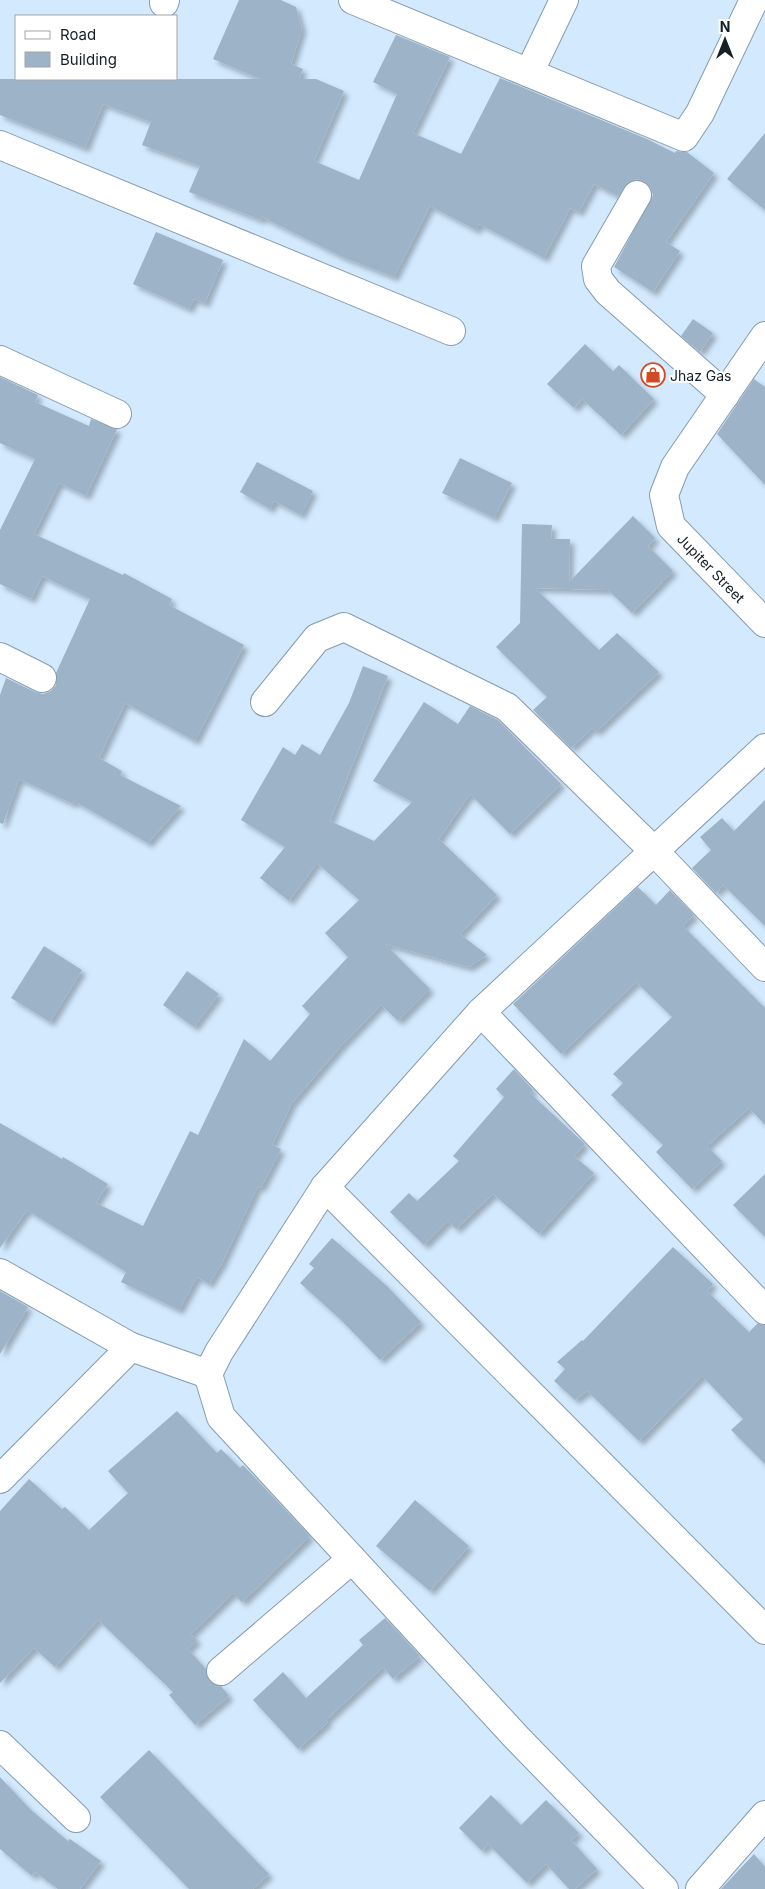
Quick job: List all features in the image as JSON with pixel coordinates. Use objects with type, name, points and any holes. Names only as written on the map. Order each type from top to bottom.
[{"type":"street","points":[[529,73],[564,0]]},
{"type":"street","points":[[361,1],[684,137],[700,113],[754,0]]},
{"type":"street","points":[[0,145],[451,331]]},
{"type":"street","points":[[637,195],[596,266],[598,278],[608,292],[724,395]]},
{"type":"street","name":"Jupiter Street","points":[[761,352],[724,395],[675,466],[664,495],[671,526],[765,623]]},
{"type":"street","points":[[0,360],[117,414]]},
{"type":"street","points":[[265,702],[317,638],[344,627],[508,707],[655,852],[765,967]]},
{"type":"street","points":[[0,658],[42,678]]},
{"type":"street","points":[[664,1889],[517,1738],[221,1417],[208,1374],[219,1352],[325,1187],[481,1012],[765,748]]},
{"type":"street","points":[[481,1012],[765,1310]]},
{"type":"street","points":[[325,1187],[765,1630]]},
{"type":"street","points":[[0,1273],[131,1347],[208,1374]]},
{"type":"street","points":[[0,1479],[131,1347]]},
{"type":"street","points":[[221,1671],[352,1559]]},
{"type":"street","points":[[0,1746],[76,1818]]},
{"type":"street","points":[[700,1889],[765,1815]]},
{"type":"building","points":[[239,0],[281,0],[296,7],[302,29],[291,64],[303,69],[299,79],[316,79],[344,91],[314,161],[359,180],[397,94],[373,82],[396,35],[450,57],[413,133],[461,154],[500,78],[647,139],[675,153],[676,151],[687,152],[714,173],[666,242],[680,251],[653,292],[614,267],[653,195],[650,187],[644,181],[637,179],[629,182],[618,196],[594,184],[579,212],[570,208],[544,258],[479,224],[476,230],[430,206],[394,277],[343,257],[262,217],[261,220],[189,192],[200,166],[142,145],[151,122],[103,104],[85,148],[0,115],[0,79],[260,79],[213,59]]},
{"type":"building","points":[[765,133],[765,210],[727,179]]},
{"type":"building","points":[[156,232],[223,260],[205,303],[194,299],[189,309],[133,284]]},
{"type":"building","points":[[693,319],[713,333],[700,352],[681,336]]},
{"type":"building","points":[[585,344],[613,371],[619,365],[654,399],[621,435],[582,399],[574,408],[547,384]]},
{"type":"building","points":[[0,377],[38,395],[35,402],[89,426],[91,419],[117,429],[86,496],[59,483],[34,534],[123,575],[124,573],[172,599],[169,605],[244,645],[195,741],[125,703],[99,758],[122,771],[120,775],[181,806],[148,843],[74,801],[73,804],[19,779],[3,824],[0,823],[0,695],[6,678],[35,692],[43,694],[51,691],[56,685],[56,673],[90,599],[42,576],[31,599],[0,584],[0,530],[35,459],[0,443]]},
{"type":"building","points":[[754,379],[765,387],[765,485],[717,434]]},
{"type":"building","points":[[460,458],[512,483],[494,518],[442,493]]},
{"type":"building","points":[[257,462],[313,491],[301,515],[274,501],[270,509],[240,492]]},
{"type":"building","points":[[633,516],[655,538],[648,546],[673,571],[632,613],[608,590],[535,588],[599,650],[617,633],[659,672],[596,732],[592,728],[571,748],[533,710],[547,697],[496,647],[520,623],[522,524],[552,525],[551,539],[570,539],[569,582]]},
{"type":"building","points":[[363,666],[388,676],[330,821],[374,841],[412,802],[373,781],[424,702],[458,724],[470,706],[498,720],[561,784],[510,834],[470,794],[439,839],[497,895],[460,934],[487,955],[469,967],[385,944],[430,989],[398,1021],[381,1005],[341,1046],[292,1103],[272,1145],[281,1149],[261,1188],[258,1186],[222,1263],[209,1284],[197,1277],[179,1310],[121,1282],[126,1272],[27,1210],[0,1248],[0,1123],[108,1184],[96,1203],[143,1226],[190,1131],[198,1135],[244,1039],[270,1061],[310,1014],[302,1006],[348,957],[325,933],[359,900],[317,863],[289,901],[260,878],[285,847],[241,820],[283,747],[295,755],[302,744],[320,755],[349,703]]},
{"type":"building","points":[[765,800],[765,926],[723,885],[716,893],[692,868],[711,850],[700,837],[722,818],[734,831]]},
{"type":"building","points":[[638,887],[656,905],[670,890],[694,915],[683,926],[765,1008],[765,1125],[749,1108],[707,1146],[722,1161],[692,1189],[656,1152],[663,1145],[611,1095],[623,1083],[613,1074],[672,1017],[636,982],[561,1054],[513,1004]]},
{"type":"building","points":[[44,946],[82,970],[50,1022],[11,998]]},
{"type":"building","points":[[187,971],[219,994],[194,1027],[163,1005]]},
{"type":"building","points":[[514,1069],[533,1090],[530,1093],[585,1144],[574,1156],[594,1173],[539,1234],[493,1194],[456,1229],[448,1221],[424,1245],[390,1212],[409,1193],[417,1201],[459,1161],[453,1156],[504,1097],[496,1089]]},
{"type":"building","points":[[765,1174],[765,1237],[733,1205]]},
{"type":"building","points":[[332,1238],[387,1286],[421,1322],[380,1360],[340,1319],[300,1283],[314,1268],[309,1264]]},
{"type":"building","points":[[673,1247],[713,1284],[707,1291],[749,1332],[758,1323],[765,1325],[765,1464],[731,1430],[743,1419],[702,1376],[639,1441],[587,1391],[575,1400],[554,1381],[565,1369],[557,1362],[583,1341]]},
{"type":"building","points":[[0,1291],[28,1307],[0,1354]]},
{"type":"building","points":[[177,1411],[217,1453],[221,1449],[240,1468],[243,1465],[310,1536],[242,1602],[233,1593],[191,1634],[197,1640],[188,1649],[206,1669],[209,1681],[221,1686],[229,1696],[195,1725],[169,1695],[173,1692],[98,1620],[55,1667],[34,1648],[0,1683],[0,1511],[29,1479],[62,1509],[65,1507],[89,1530],[128,1493],[108,1471]]},
{"type":"building","points":[[415,1500],[469,1546],[430,1591],[376,1546]]},
{"type":"building","points":[[385,1618],[420,1656],[393,1679],[383,1667],[298,1749],[253,1700],[283,1672],[306,1698],[363,1645],[359,1640]]},
{"type":"building","points":[[149,1750],[269,1874],[253,1889],[189,1889],[100,1797]]},
{"type":"building","points":[[0,1777],[30,1809],[68,1841],[70,1839],[101,1861],[80,1889],[58,1889],[35,1872],[32,1876],[0,1849]]},
{"type":"building","points":[[491,1795],[521,1825],[546,1800],[579,1833],[571,1840],[597,1869],[575,1889],[569,1889],[546,1864],[527,1883],[488,1844],[482,1851],[459,1828]]},
{"type":"building","points":[[754,1854],[765,1867],[765,1889],[721,1889]]},
{"type":"place","name":"Jhaz Gas","points":[[653,375]]}]
